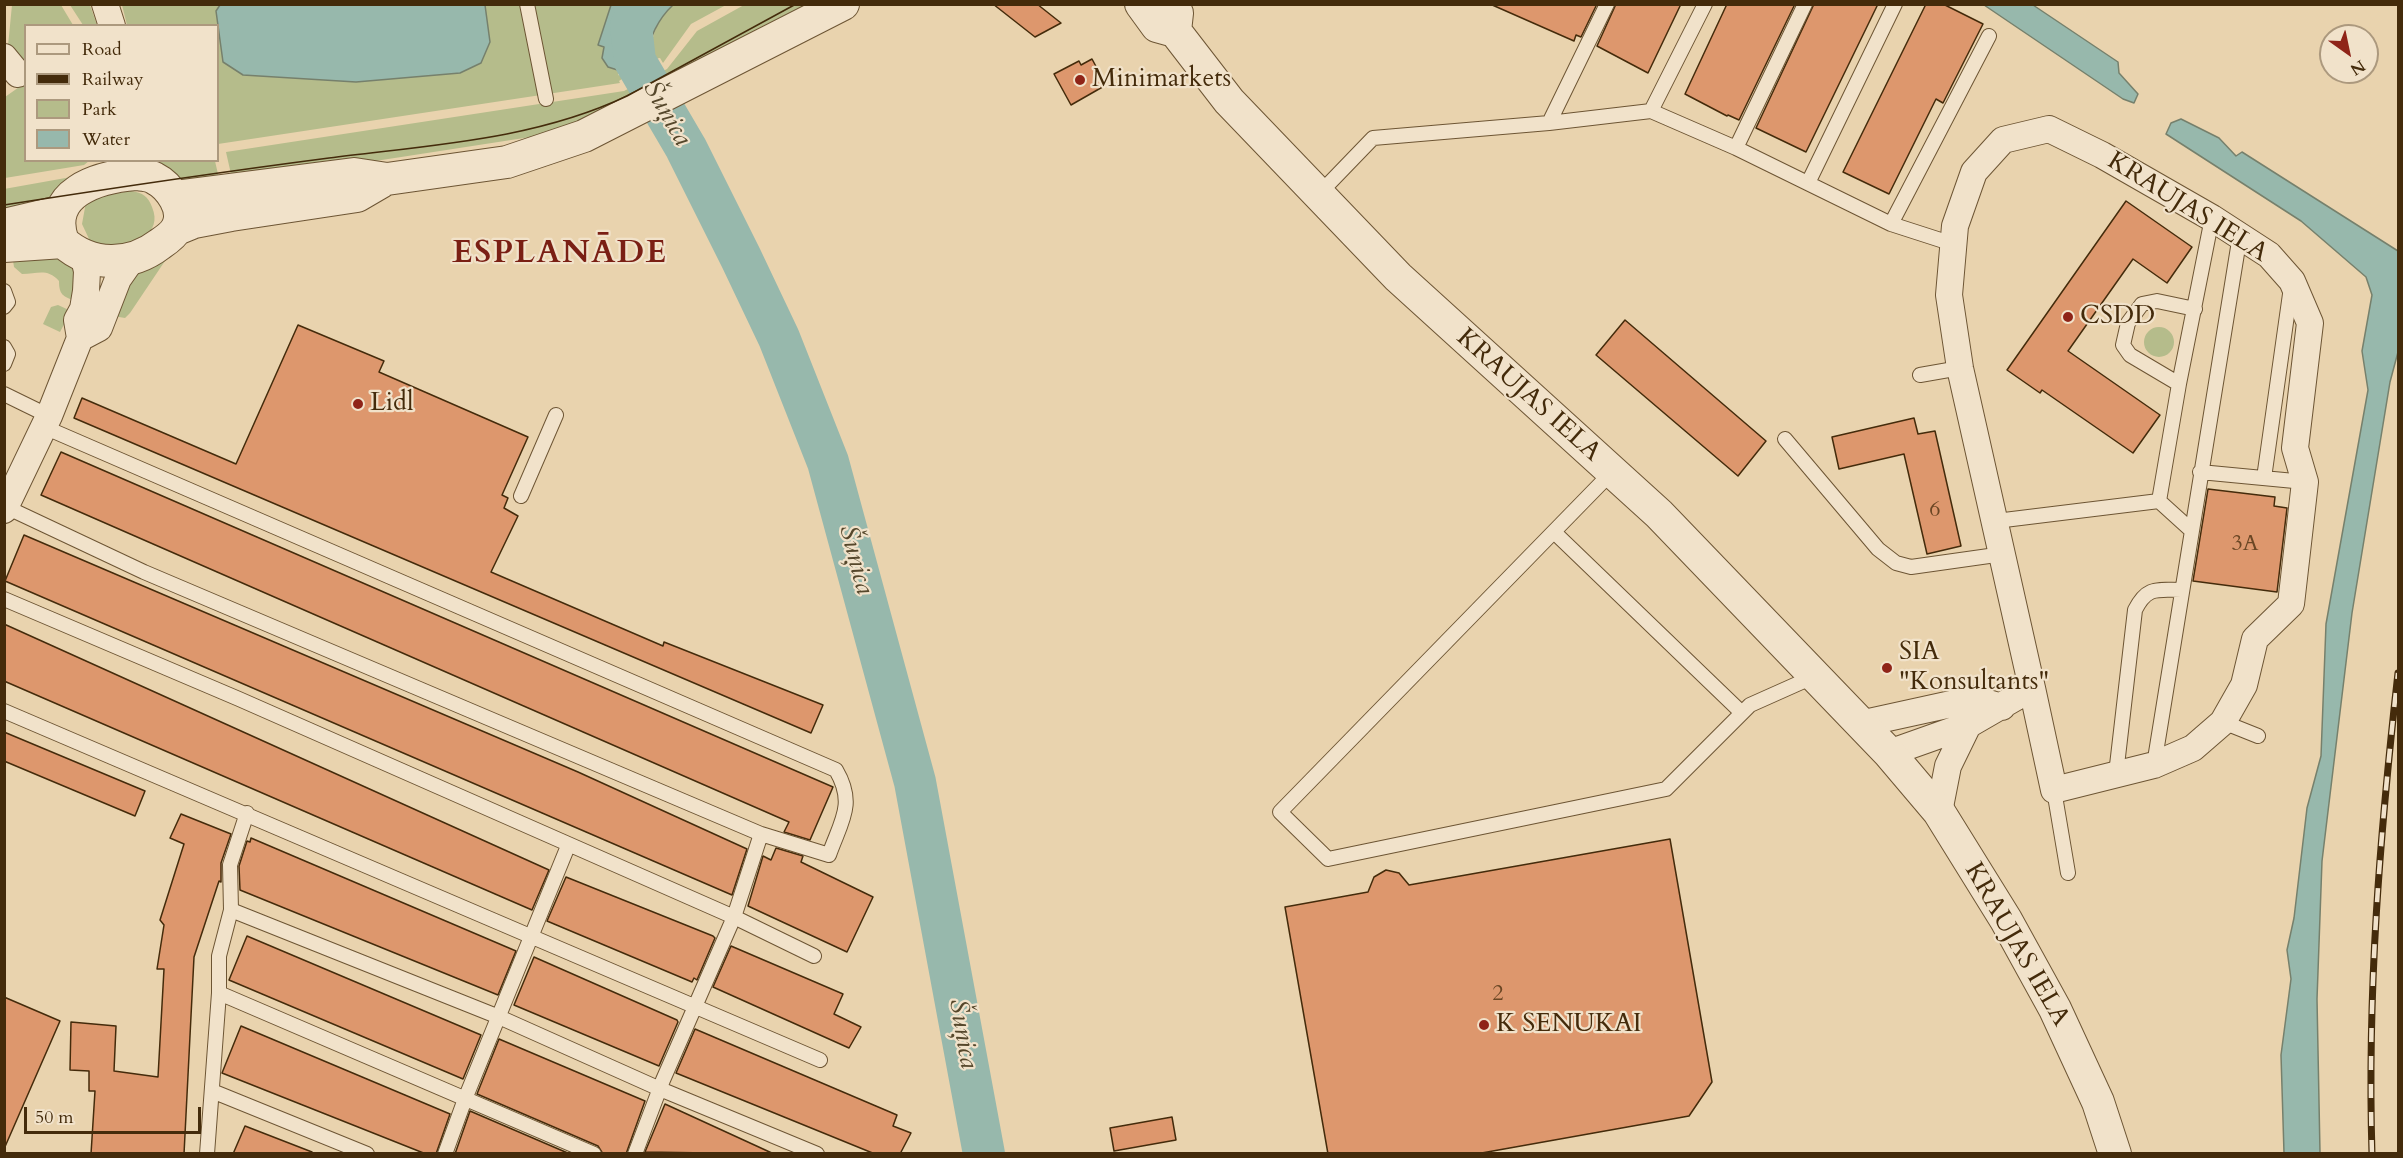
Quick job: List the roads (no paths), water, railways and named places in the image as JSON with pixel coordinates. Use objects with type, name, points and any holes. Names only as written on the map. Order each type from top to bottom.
[{"type":"street","points":[[105,4],[111,24]]},
{"type":"street","points":[[5,508],[47,422],[80,338],[77,320],[83,309],[87,271],[69,237],[65,202],[111,169],[158,178],[354,174],[387,179],[507,162],[584,136],[843,4]]},
{"type":"street","name":"KRAUJAS IELA","points":[[1141,4],[1157,26],[1174,18],[1229,101],[1318,195],[1398,277],[1659,514],[1889,753],[1939,812],[2006,920],[2055,1009],[2098,1102],[2115,1154]]},
{"type":"street","name":"KRAUJAS IELA","points":[[2049,129],[2102,154],[2212,218],[2269,255],[2292,282],[2310,322],[2295,448],[2305,482],[2291,604],[2255,639],[2244,685],[2223,722],[2193,747],[2154,765],[2054,790],[1996,521],[1960,368],[1949,295],[1955,226],[1974,171],[2003,140],[2049,129]]},
{"type":"street","points":[[158,178],[179,207],[180,217],[177,229]]},
{"type":"street","points":[[4,225],[69,237],[107,262],[132,259],[157,247],[177,229],[194,222],[357,196],[387,179]]},
{"type":"street","points":[[4,246],[69,237]]},
{"type":"street","points":[[80,338],[99,328],[118,279],[132,259]]},
{"type":"street","points":[[1889,753],[1968,725],[2031,688]]},
{"type":"street","points":[[1860,724],[1974,699],[2002,706]]},
{"type":"street","points":[[1939,812],[1948,766],[1968,725]]},
{"type":"lane","points":[[527,4],[546,99]]},
{"type":"lane","points":[[1549,123],[1607,4]]},
{"type":"lane","points":[[1651,111],[1705,4]]},
{"type":"lane","points":[[1736,148],[1805,4]]},
{"type":"lane","points":[[1808,183],[1894,4]]},
{"type":"lane","points":[[1891,224],[1989,36]]},
{"type":"lane","points":[[1318,195],[1374,138],[1549,123],[1651,111],[1736,148],[1891,224],[1953,244]]},
{"type":"lane","points":[[2159,501],[2179,384],[2212,218]]},
{"type":"lane","points":[[2154,765],[2240,235]]},
{"type":"lane","points":[[2264,478],[2292,282]]},
{"type":"lane","points":[[4,291],[8,302],[4,307]]},
{"type":"lane","points":[[2179,384],[2130,355],[2123,345],[2128,323],[2142,304],[2157,301],[2195,309]]},
{"type":"lane","points":[[4,347],[8,354],[4,364]]},
{"type":"lane","points":[[1920,375],[1960,368]]},
{"type":"lane","points":[[4,394],[47,422],[836,770],[844,784],[848,802],[829,855],[761,834],[144,572],[5,508]]},
{"type":"lane","points":[[521,496],[556,415]]},
{"type":"lane","points":[[1785,439],[1878,549],[1896,563],[1911,567],[2003,554]]},
{"type":"lane","points":[[1612,472],[1280,812],[1328,859],[1666,789],[1750,705],[1815,676]]},
{"type":"lane","points":[[2200,472],[2305,482]]},
{"type":"lane","points":[[1996,521],[2159,501],[2191,530]]},
{"type":"lane","points":[[1554,532],[1742,713]]},
{"type":"lane","points":[[2116,774],[2135,610],[2141,597],[2151,591],[2181,590]]},
{"type":"lane","points":[[4,598],[734,917],[814,956]]},
{"type":"lane","points":[[4,711],[820,1060]]},
{"type":"lane","points":[[2223,722],[2258,736]]},
{"type":"lane","points":[[2054,790],[2068,873]]},
{"type":"lane","points":[[207,1154],[219,993],[219,956],[231,910],[230,865],[247,813]]},
{"type":"lane","points":[[635,1154],[660,1089],[734,917],[761,834]]},
{"type":"lane","points":[[445,1154],[465,1099],[568,846]]},
{"type":"lane","points":[[231,910],[499,1017],[660,1089],[817,1154]]},
{"type":"lane","points":[[219,993],[594,1154]]},
{"type":"lane","points":[[212,1091],[367,1154]]},
{"type":"water","points":[[220,5],[485,5],[490,42],[481,63],[460,73],[356,82],[243,75],[223,62],[216,11]]},
{"type":"water","points":[[611,5],[673,5],[655,29],[649,52],[654,72],[685,126],[665,138],[627,73],[608,67],[602,58],[604,47],[598,45]]},
{"type":"water","points":[[1984,5],[2033,5],[2118,62],[2119,73],[2138,94],[2134,103],[2123,99]]},
{"type":"water","points":[[2181,119],[2219,138],[2236,156],[2242,152],[2398,251],[2398,352],[2390,382],[2352,613],[2322,861],[2317,999],[2320,1153],[2284,1153],[2281,1055],[2291,979],[2287,950],[2294,918],[2307,808],[2321,756],[2326,624],[2368,390],[2362,351],[2372,295],[2366,277],[2301,221],[2166,134],[2171,123]]},
{"type":"waterway","name":"Šuņica","points":[[643,4],[631,26],[635,61],[686,148],[741,258],[779,338],[828,462],[915,782],[984,1154]]},
{"type":"tram line","points":[[4,205],[518,132],[592,111],[627,96],[796,4]]},
{"type":"railway","points":[[2372,1154],[2371,1033],[2376,913],[2398,673]]},
{"type":"place","name":"Minimarkets","points":[[1080,80]]},
{"type":"place","name":"CSDD","points":[[2068,317]]},
{"type":"place","name":"Lidl","points":[[358,404]]},
{"type":"place","name":"SIA \"Konsultants\"","points":[[1887,668]]},
{"type":"place","name":"K SENUKAI","points":[[1484,1025]]},
{"type":"district","name":"ESPLANĀDE","points":[[560,255]]}]
